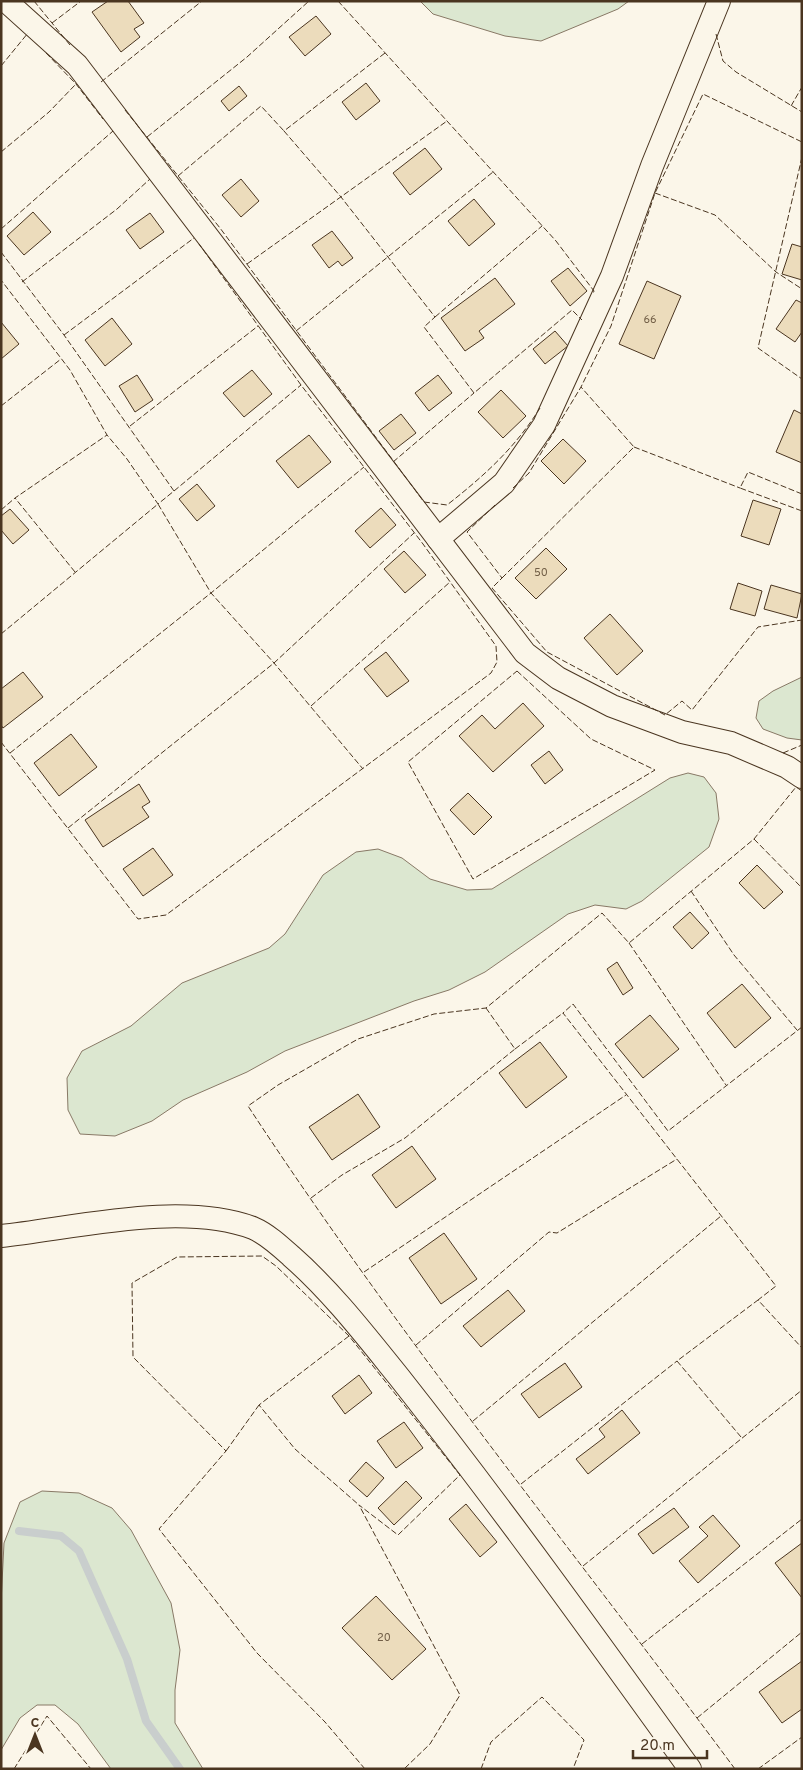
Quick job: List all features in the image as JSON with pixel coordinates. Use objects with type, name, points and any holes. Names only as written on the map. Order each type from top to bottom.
[{"type":"street","points":[[6,1],[77,65],[525,653],[558,678],[612,706],[682,732],[731,743],[787,767],[802,777]]},
{"type":"street","points":[[438,539],[504,483],[544,425],[612,276],[652,166],[719,1]]},
{"type":"street","points":[[1,1236],[107,1221],[176,1217],[216,1220],[253,1228],[277,1244],[306,1269],[352,1318],[463,1458],[690,1769]]},
{"type":"green space","points":[[420,1],[629,1],[618,9],[541,41],[505,36],[433,14]]},
{"type":"green space","points":[[802,677],[802,740],[787,738],[763,729],[756,718],[759,701],[773,691]]},
{"type":"green space","points":[[688,773],[704,777],[716,793],[719,819],[709,847],[642,901],[626,909],[595,905],[568,914],[485,972],[449,990],[414,1001],[285,1051],[247,1072],[183,1100],[152,1121],[115,1136],[80,1134],[68,1110],[67,1078],[82,1051],[131,1026],[182,983],[269,948],[285,934],[323,875],[356,852],[378,849],[402,858],[430,879],[467,890],[492,889],[670,778]]},
{"type":"green space","points":[[42,1491],[79,1493],[112,1508],[131,1530],[171,1603],[180,1650],[175,1690],[175,1723],[203,1769],[111,1769],[78,1724],[55,1705],[37,1705],[20,1718],[1,1750],[1,1603],[4,1543],[20,1502]]},
{"type":"building","points":[[108,1],[128,1],[144,23],[134,29],[140,37],[121,52],[92,12]]},
{"type":"building","points":[[316,16],[331,34],[305,56],[289,37]]},
{"type":"building","points":[[366,83],[380,101],[356,120],[342,102]]},
{"type":"building","points":[[239,86],[247,96],[229,111],[221,101]]},
{"type":"building","points":[[425,148],[442,169],[410,195],[393,173]]},
{"type":"building","points":[[241,179],[259,201],[241,217],[222,195]]},
{"type":"building","points":[[474,199],[495,224],[469,246],[448,221]]},
{"type":"building","points":[[33,212],[51,232],[24,255],[7,236]]},
{"type":"building","points":[[150,213],[164,232],[140,249],[126,230]]},
{"type":"building","points":[[332,231],[353,258],[342,266],[338,261],[329,268],[312,245]]},
{"type":"building","points":[[792,244],[802,247],[802,280],[782,274]]},
{"type":"building","points":[[568,268],[587,291],[570,306],[551,281]]},
{"type":"building","points":[[495,278],[515,304],[479,331],[484,338],[465,351],[441,318]]},
{"type":"building","points":[[647,281],[681,296],[654,359],[619,344]]},
{"type":"building","points":[[796,300],[802,303],[802,332],[795,342],[776,329]]},
{"type":"building","points":[[112,318],[132,344],[105,366],[85,340]]},
{"type":"building","points":[[1,322],[19,344],[1,359]]},
{"type":"building","points":[[555,331],[568,346],[545,364],[533,349]]},
{"type":"building","points":[[252,370],[272,394],[244,417],[223,393]]},
{"type":"building","points":[[137,375],[153,400],[135,412],[119,386]]},
{"type":"building","points":[[438,375],[452,393],[429,411],[415,393]]},
{"type":"building","points":[[501,390],[526,416],[503,438],[478,412]]},
{"type":"building","points":[[794,410],[802,414],[802,463],[776,452]]},
{"type":"building","points":[[401,414],[416,433],[394,450],[379,431]]},
{"type":"building","points":[[309,435],[331,462],[298,488],[276,461]]},
{"type":"building","points":[[563,439],[586,461],[564,484],[541,461]]},
{"type":"building","points":[[197,484],[215,506],[197,521],[179,499]]},
{"type":"building","points":[[753,500],[781,509],[769,545],[741,536]]},
{"type":"building","points":[[381,508],[396,525],[370,548],[355,531]]},
{"type":"building","points":[[10,509],[29,530],[13,544],[1,530],[1,516]]},
{"type":"building","points":[[546,548],[567,569],[536,599],[515,578]]},
{"type":"building","points":[[404,551],[426,575],[405,593],[384,569]]},
{"type":"building","points":[[738,583],[762,591],[755,616],[730,609]]},
{"type":"building","points":[[771,585],[802,594],[797,618],[764,609]]},
{"type":"building","points":[[610,614],[643,651],[617,675],[584,638]]},
{"type":"building","points":[[386,652],[409,681],[387,697],[364,669]]},
{"type":"building","points":[[23,672],[43,697],[3,728],[1,725],[1,689]]},
{"type":"building","points":[[523,703],[544,726],[493,772],[459,736],[482,715],[495,729]]},
{"type":"building","points":[[71,734],[97,767],[59,796],[34,763]]},
{"type":"building","points":[[549,751],[563,770],[545,784],[531,765]]},
{"type":"building","points":[[139,784],[150,802],[142,807],[149,817],[103,847],[85,820]]},
{"type":"building","points":[[468,793],[492,817],[474,835],[450,810]]},
{"type":"building","points":[[153,848],[173,875],[143,896],[123,869]]},
{"type":"building","points":[[757,865],[783,892],[764,909],[739,883]]},
{"type":"building","points":[[690,912],[709,933],[692,949],[673,927]]},
{"type":"building","points":[[617,962],[633,988],[623,995],[607,969]]},
{"type":"building","points":[[742,984],[771,1018],[735,1048],[707,1013]]},
{"type":"building","points":[[650,1015],[679,1049],[643,1078],[615,1044]]},
{"type":"building","points":[[540,1042],[567,1077],[526,1108],[499,1073]]},
{"type":"building","points":[[358,1094],[380,1127],[332,1160],[309,1127]]},
{"type":"building","points":[[412,1146],[436,1179],[396,1208],[372,1175]]},
{"type":"building","points":[[444,1233],[477,1279],[441,1304],[409,1258]]},
{"type":"building","points":[[508,1290],[525,1311],[481,1347],[463,1326]]},
{"type":"building","points":[[565,1363],[582,1387],[539,1418],[521,1394]]},
{"type":"building","points":[[359,1375],[372,1393],[345,1414],[332,1396]]},
{"type":"building","points":[[622,1410],[640,1433],[588,1474],[576,1459],[605,1437],[599,1429]]},
{"type":"building","points":[[404,1422],[423,1448],[396,1468],[377,1441]]},
{"type":"building","points":[[366,1462],[384,1478],[367,1497],[349,1481]]},
{"type":"building","points":[[406,1481],[422,1498],[394,1525],[378,1508]]},
{"type":"building","points":[[466,1504],[497,1542],[480,1557],[449,1519]]},
{"type":"building","points":[[674,1508],[689,1527],[653,1554],[638,1534]]},
{"type":"building","points":[[713,1515],[740,1546],[698,1583],[679,1561],[708,1536],[699,1527]]},
{"type":"building","points":[[802,1543],[802,1598],[775,1563]]},
{"type":"building","points":[[376,1596],[426,1649],[392,1680],[342,1628]]},
{"type":"building","points":[[802,1661],[802,1709],[782,1723],[759,1692]]},
{"type":"waterway","points":[[19,1531],[61,1536],[79,1551],[127,1659],[146,1721],[180,1769]]},
{"type":"fence","points":[[34,1],[70,45]]},
{"type":"fence","points":[[52,23],[81,1]]},
{"type":"fence","points":[[101,82],[202,1]]},
{"type":"fence","points":[[147,137],[247,57],[309,1]]},
{"type":"fence","points":[[338,1],[556,241],[594,291],[593,294]]},
{"type":"fence","points":[[1,66],[28,33]]},
{"type":"fence","points":[[716,34],[723,61],[736,72],[802,112]]},
{"type":"fence","points":[[46,53],[76,84],[103,119]]},
{"type":"fence","points":[[385,53],[284,131],[341,197],[435,317],[424,327],[474,393],[572,310],[582,320]]},
{"type":"fence","points":[[1,152],[49,112],[76,84]]},
{"type":"fence","points":[[791,106],[802,87]]},
{"type":"fence","points":[[513,488],[529,473],[581,387],[611,326],[655,193],[703,94],[802,142]]},
{"type":"fence","points":[[178,176],[261,106],[284,131]]},
{"type":"fence","points":[[125,110],[220,228],[424,502],[447,505],[461,494],[498,461],[520,436],[540,408]]},
{"type":"fence","points":[[247,264],[447,121]]},
{"type":"fence","points":[[1,229],[113,131]]},
{"type":"fence","points":[[802,157],[758,348],[802,379]]},
{"type":"fence","points":[[296,331],[493,172]]},
{"type":"fence","points":[[22,282],[117,209],[150,179]]},
{"type":"fence","points":[[655,193],[715,215],[776,272],[802,289]]},
{"type":"fence","points":[[435,317],[542,226]]},
{"type":"fence","points":[[64,335],[194,238]]},
{"type":"fence","points":[[1,742],[138,919],[166,915],[491,673],[497,662],[496,646],[423,544],[301,385],[199,244]]},
{"type":"fence","points":[[1,252],[64,335],[174,491],[158,504],[127,459],[107,435],[70,370],[1,280]]},
{"type":"fence","points":[[130,426],[258,326]]},
{"type":"fence","points":[[1,406],[61,359]]},
{"type":"fence","points":[[174,491],[301,385]]},
{"type":"fence","points":[[502,578],[634,447],[581,387]]},
{"type":"fence","points":[[393,462],[474,393]]},
{"type":"fence","points":[[75,572],[15,498],[107,435]]},
{"type":"fence","points":[[634,447],[740,488]]},
{"type":"fence","points":[[10,753],[211,593],[364,467]]},
{"type":"fence","points":[[802,494],[748,472],[740,488],[802,511]]},
{"type":"fence","points":[[1,510],[15,498]]},
{"type":"fence","points":[[1,634],[158,504],[211,593],[274,663],[363,769]]},
{"type":"fence","points":[[495,505],[467,532],[502,578],[492,588],[547,652],[665,715],[682,701],[692,710],[758,627],[802,620]]},
{"type":"fence","points":[[68,828],[274,663],[414,533]]},
{"type":"fence","points":[[311,706],[450,582]]},
{"type":"fence","points":[[517,671],[591,739],[655,770],[473,879],[408,762],[517,671]]},
{"type":"fence","points":[[783,753],[802,745]]},
{"type":"fence","points":[[735,1769],[364,1275],[248,1106],[278,1085],[358,1039],[434,1014],[486,1008],[602,913],[629,943],[754,839],[796,787],[802,791]]},
{"type":"fence","points":[[754,839],[802,888]]},
{"type":"fence","points":[[691,891],[734,955],[797,1030]]},
{"type":"fence","points":[[629,943],[726,1085]]},
{"type":"fence","points":[[802,1027],[668,1131],[573,1004],[563,1013],[776,1286],[758,1300],[802,1348]]},
{"type":"fence","points":[[311,1198],[342,1175],[405,1138],[515,1049],[486,1008]]},
{"type":"fence","points":[[515,1049],[563,1013]]},
{"type":"fence","points":[[364,1272],[626,1095]]},
{"type":"fence","points":[[416,1345],[549,1232],[557,1233],[677,1159]]},
{"type":"fence","points":[[473,1421],[721,1216]]},
{"type":"fence","points":[[365,1769],[325,1722],[257,1653],[159,1529],[226,1451],[133,1357],[132,1283],[177,1257],[262,1256],[276,1266],[349,1336],[460,1475],[398,1535],[359,1505],[460,1695],[430,1744],[404,1769]]},
{"type":"fence","points":[[741,1437],[677,1361],[758,1300]]},
{"type":"fence","points":[[349,1336],[259,1405],[295,1449],[359,1505]]},
{"type":"fence","points":[[521,1484],[677,1361]]},
{"type":"fence","points":[[583,1566],[802,1390]]},
{"type":"fence","points":[[226,1451],[259,1405]]},
{"type":"fence","points":[[642,1644],[802,1519]]},
{"type":"fence","points":[[697,1718],[802,1632]]},
{"type":"fence","points":[[481,1769],[491,1742],[542,1697],[584,1740],[573,1769]]},
{"type":"fence","points":[[14,1769],[47,1716],[91,1769]]},
{"type":"fence","points":[[758,1769],[802,1737]]}]
